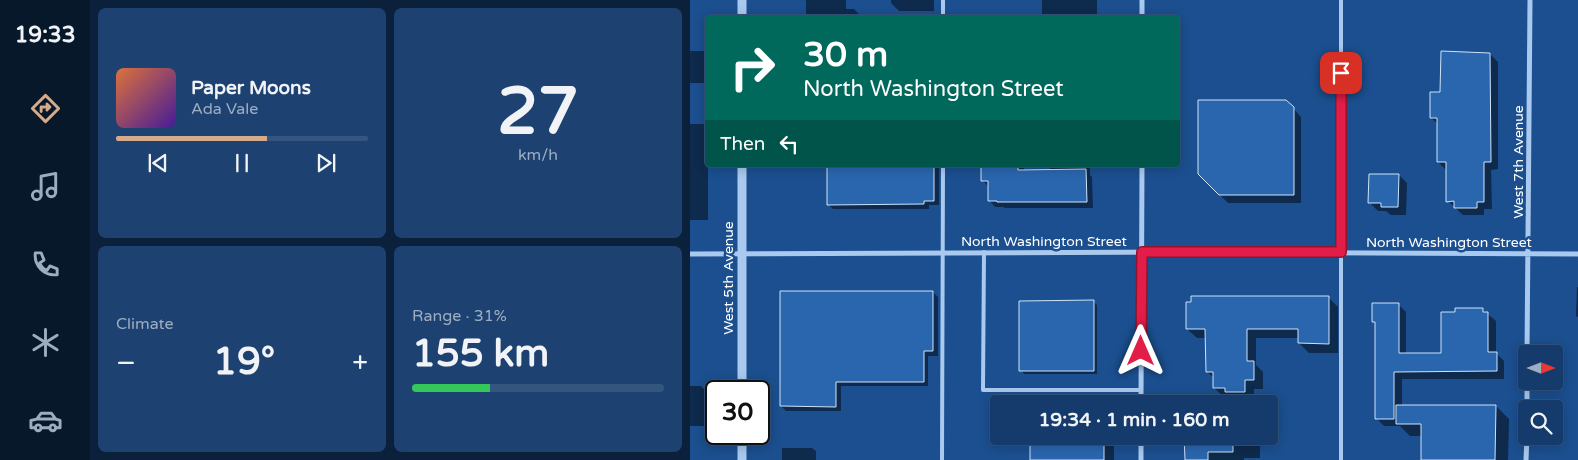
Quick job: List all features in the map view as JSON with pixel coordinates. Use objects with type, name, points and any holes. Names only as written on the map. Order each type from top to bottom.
[{"type":"street","points":[[742,0],[742,15]]},
{"type":"street","points":[[1142,0],[1142,15]]},
{"type":"street","name":"West 7th Avenue","points":[[1527,345],[1530,0]]},
{"type":"street","name":"West 5th Avenue","points":[[742,167],[742,380]]},
{"type":"street","points":[[1141,395],[1142,167]]},
{"type":"street","name":"North Washington Street","points":[[690,254],[1341,252],[1578,254]]},
{"type":"street","points":[[742,445],[742,460]]},
{"type":"street","points":[[1141,445],[1141,460]]},
{"type":"street","points":[[1526,460],[1527,445]]},
{"type":"lane","points":[[943,0],[943,15]]},
{"type":"lane","points":[[1341,0],[1341,460]]},
{"type":"lane","points":[[942,460],[943,167]]},
{"type":"lane","points":[[984,252],[983,390],[1141,390]]},
{"type":"building","points":[[1441,51],[1490,53],[1491,162],[1484,162],[1484,202],[1477,202],[1477,208],[1454,208],[1454,201],[1446,202],[1446,162],[1437,162],[1437,118],[1430,118],[1430,92],[1440,92]]},
{"type":"building","points":[[1198,100],[1286,100],[1294,107],[1294,195],[1219,195],[1198,174]]},
{"type":"building","points":[[827,167],[934,167],[934,201],[924,201],[924,204],[827,205]]},
{"type":"building","points":[[981,167],[1018,167],[1018,170],[1086,169],[1087,202],[988,201],[988,181],[981,181]]},
{"type":"building","points":[[1369,174],[1399,174],[1398,207],[1381,207],[1381,203],[1368,203]]},
{"type":"building","points":[[780,291],[933,291],[933,351],[924,351],[924,382],[836,382],[836,407],[780,406]]},
{"type":"building","points":[[1191,296],[1329,296],[1329,344],[1298,343],[1298,329],[1247,329],[1247,361],[1254,361],[1254,380],[1245,380],[1245,392],[1225,392],[1225,388],[1213,388],[1213,372],[1206,372],[1205,329],[1186,329],[1186,302],[1191,302]]},
{"type":"building","points":[[1094,300],[1094,371],[1019,371],[1019,301]]},
{"type":"building","points":[[1372,303],[1399,303],[1399,353],[1441,353],[1441,312],[1455,312],[1455,308],[1483,308],[1483,312],[1488,312],[1488,352],[1497,352],[1497,371],[1394,372],[1394,419],[1375,419],[1375,322],[1372,322]]},
{"type":"building","points":[[1396,405],[1496,405],[1495,460],[1421,460],[1421,424],[1396,424]]},
{"type":"building","points":[[1030,445],[1104,445],[1104,460],[1030,460]]},
{"type":"building","points":[[1184,445],[1233,445],[1233,452],[1208,452],[1208,460],[1185,460]]},
{"type":"route","points":[[1141,351],[1142,252],[1341,252],[1341,73]]}]
